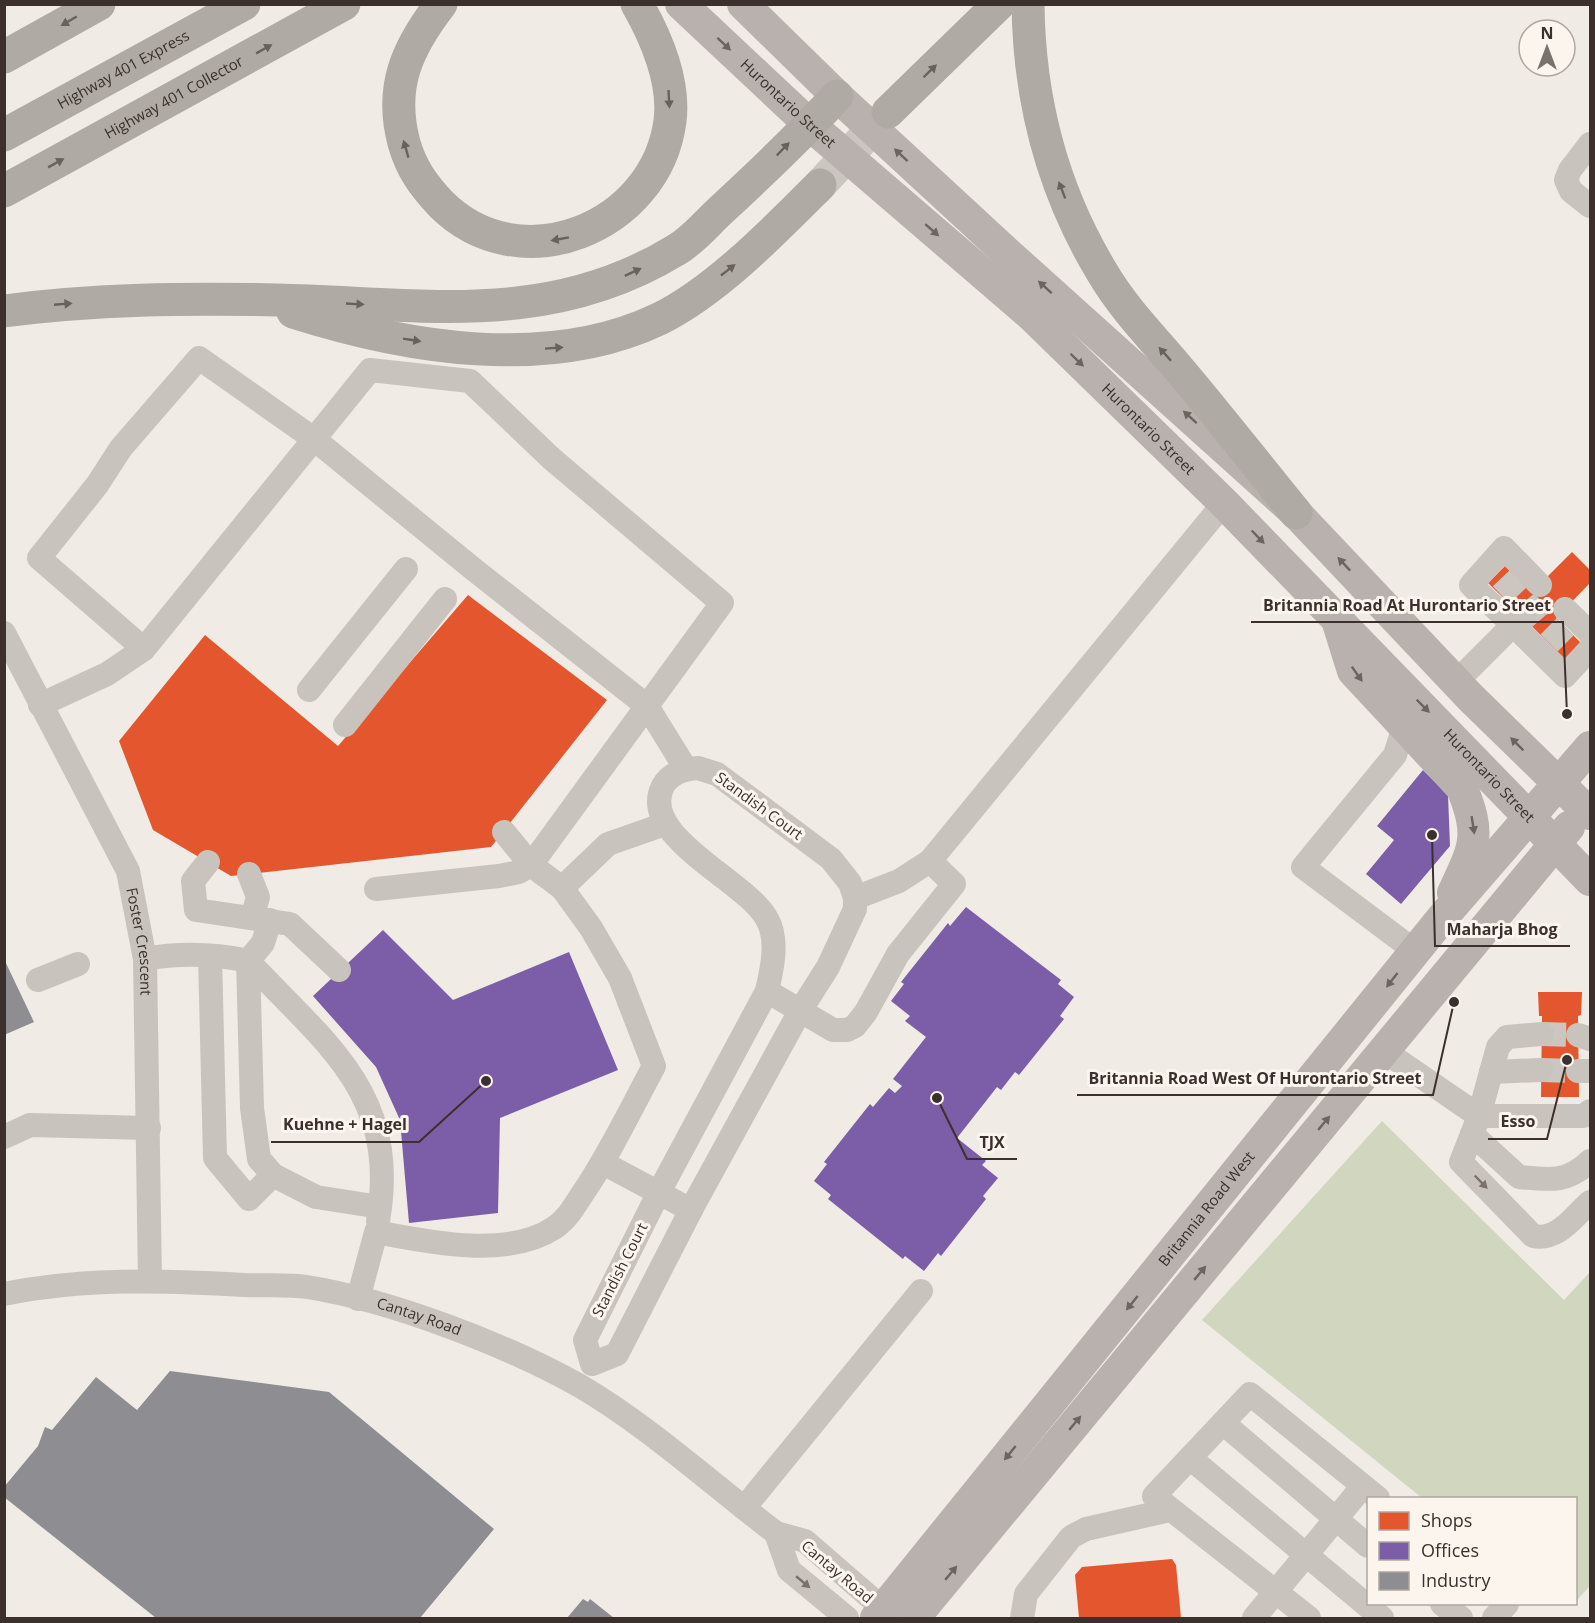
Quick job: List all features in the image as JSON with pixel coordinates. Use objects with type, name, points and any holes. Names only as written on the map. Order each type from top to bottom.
[{"type":"highway","points":[[4,57],[99,4]]},
{"type":"highway","name":"Highway 401 Express","points":[[4,135],[244,4]]},
{"type":"highway","name":"Highway 401 Collector","points":[[4,191],[344,4]]},
{"type":"highway","points":[[441,4],[421,30],[404,65],[397,102],[410,164],[428,190],[450,212],[476,230],[506,238],[542,242],[573,237],[601,224],[627,205],[651,176],[664,147],[670,119],[669,85],[658,50],[637,4]]},
{"type":"highway","points":[[888,112],[999,4]]},
{"type":"highway","points":[[1028,4],[1030,58],[1040,120],[1052,165],[1083,240],[1103,274],[1141,327],[1178,368],[1296,513]]},
{"type":"highway","points":[[4,311],[138,298],[255,300],[428,308],[508,306],[579,293],[631,274],[678,249],[810,125],[837,96]]},
{"type":"highway","points":[[255,300],[354,332],[422,342],[495,349],[555,349],[597,342],[660,318],[686,302],[760,245],[820,185]]},
{"type":"main road","name":"Hurontario Street","points":[[681,4],[810,125],[1031,315],[1224,503],[1337,619],[1544,802],[1578,818]]},
{"type":"main road","name":"Hurontario Street","points":[[743,4],[837,96],[1296,513],[1456,682],[1544,802],[1578,818]]},
{"type":"main road","points":[[1337,619],[1353,671],[1407,743],[1462,788],[1471,810],[1474,829],[1472,847],[1442,918]]},
{"type":"main road","name":"Britannia Road West","points":[[884,1616],[1415,951],[1590,747]]},
{"type":"main road","name":"Hurontario Street","points":[[1578,818],[1590,880]]},
{"type":"main road","points":[[914,1618],[1578,818]]},
{"type":"street","points":[[1590,144],[1570,170],[1566,180],[1571,191],[1590,206]]},
{"type":"street","points":[[144,649],[39,558],[97,485],[121,448],[199,358],[314,439],[472,568],[647,706],[686,769],[678,771],[664,783],[659,794],[659,806],[665,824],[608,844],[562,888]]},
{"type":"street","points":[[40,705],[107,674],[144,649],[370,370],[470,381],[552,459],[722,603],[531,865],[519,872],[499,876],[376,889]]},
{"type":"street","points":[[580,1387],[592,1364],[617,1354],[690,1210],[800,1011],[844,938],[852,920],[855,898],[899,881],[930,861],[1224,503]]},
{"type":"street","points":[[309,690],[406,568]]},
{"type":"street","points":[[1515,587],[1518,622]]},
{"type":"street","points":[[345,725],[445,599]]},
{"type":"street","points":[[1456,682],[1518,622]]},
{"type":"street","points":[[1518,622],[1564,630],[1565,676],[1590,649]]},
{"type":"street","name":"Foster Crescent","points":[[4,633],[128,871],[145,959],[150,1281]]},
{"type":"street","points":[[1407,743],[1303,867],[1415,951]]},
{"type":"street","name":"Standish Court","points":[[686,769],[698,768],[717,774],[812,844],[843,872],[855,898]]},
{"type":"street","name":"Standish Court","points":[[592,1364],[585,1340],[659,1192],[767,991],[774,941],[766,916],[750,897],[693,853],[665,824]]},
{"type":"street","points":[[376,1232],[455,1246],[537,1238],[556,1228],[566,1218],[603,1163],[654,1066],[620,978],[591,928],[562,888],[531,865],[504,832]]},
{"type":"street","points":[[767,991],[839,1031],[847,1030],[861,1021],[898,954],[954,885],[930,861]]},
{"type":"street","points":[[208,862],[193,881],[196,910],[290,924],[339,970]]},
{"type":"street","points":[[249,874],[258,897],[263,943],[248,961],[252,1108],[258,1159],[273,1175],[316,1197],[380,1207]]},
{"type":"street","points":[[145,959],[165,956],[210,956],[248,961],[338,1055],[352,1075],[374,1117],[382,1166],[376,1232],[358,1299]]},
{"type":"street","points":[[210,956],[215,1158],[249,1199],[273,1175]]},
{"type":"street","points":[[38,980],[78,964]]},
{"type":"street","points":[[1384,1051],[1476,1125],[1519,1177],[1557,1178],[1583,1168],[1587,1204],[1554,1235],[1545,1238],[1533,1236],[1461,1162],[1476,1125],[1498,1047],[1507,1037],[1542,1034]]},
{"type":"street","points":[[1491,1072],[1541,1070]]},
{"type":"street","points":[[1476,1125],[1584,1116],[1590,1111]]},
{"type":"street","points":[[4,1137],[30,1125],[148,1128]]},
{"type":"street","points":[[603,1163],[690,1210]]},
{"type":"street","name":"Cantay Road","points":[[4,1294],[48,1286],[150,1281],[306,1287],[358,1299],[439,1323],[525,1359],[580,1387],[616,1410],[776,1533],[805,1541],[884,1616]]},
{"type":"street","points":[[744,1508],[921,1291]]},
{"type":"street","points":[[1255,1618],[1275,1594],[1305,1556],[1335,1520],[1370,1492],[1250,1394],[1154,1496],[1275,1594],[1309,1618]]},
{"type":"street","points":[[1223,1423],[1367,1545]]},
{"type":"street","points":[[1190,1458],[1382,1618]]},
{"type":"street","points":[[1022,1618],[1026,1594],[1071,1538],[1086,1529],[1170,1510]]},
{"type":"street","name":"Cantay Road","points":[[776,1533],[789,1570],[847,1618]]},
{"type":"street","points":[[1443,1605],[1461,1618]]},
{"type":"street","points":[[1494,1618],[1506,1605]]},
{"type":"green space","points":[[1382,1121],[1564,1300],[1590,1272],[1590,1586],[1577,1600],[1577,1497],[1421,1497],[1202,1320]]},
{"type":"building: Shops","points":[[1572,552],[1590,570],[1590,583],[1556,618],[1585,647],[1569,663],[1488,583],[1505,566],[1531,593]]},
{"type":"building: Shops","points":[[468,595],[607,700],[491,847],[231,876],[153,830],[119,741],[205,635],[338,746]]},
{"type":"building: Shops","points":[[1538,992],[1582,992],[1581,1015],[1578,1016],[1579,1097],[1541,1097],[1542,1016],[1539,1016]]},
{"type":"building: Shops","points":[[1172,1559],[1176,1565],[1181,1618],[1079,1618],[1075,1575],[1082,1567]]},
{"type":"building: Offices","points":[[1423,770],[1448,795],[1450,846],[1401,904],[1366,874],[1394,840],[1377,826]]},
{"type":"building: Offices","points":[[966,907],[1061,980],[1058,984],[1074,997],[1060,1016],[1064,1019],[1019,1075],[1015,1072],[1001,1090],[997,1087],[957,1138],[986,1161],[982,1165],[998,1178],[983,1196],[986,1199],[941,1256],[938,1253],[924,1271],[905,1256],[903,1259],[828,1199],[831,1195],[814,1181],[827,1164],[824,1162],[870,1104],[873,1107],[889,1088],[895,1093],[902,1086],[893,1079],[926,1037],[905,1021],[910,1016],[891,1001],[904,984],[901,982],[948,923],[950,926]]},
{"type":"building: Offices","points":[[383,930],[453,1000],[569,952],[618,1070],[500,1118],[498,1213],[409,1223],[400,1120],[376,1067],[313,996]]},
{"type":"building: Industry","points":[[4,959],[34,1022],[4,1035]]},
{"type":"building: Industry","points":[[170,1371],[329,1392],[494,1529],[420,1618],[156,1618],[4,1497],[4,1487],[38,1446],[45,1427],[52,1430],[96,1377],[137,1410]]},
{"type":"building: Industry","points":[[583,1599],[588,1602],[590,1599],[614,1618],[567,1618]]},
{"type":"tunnel","points":[[820,185],[888,112]]},
{"type":"tunnel","points":[[1501,595],[1518,579]]},
{"type":"tunnel","points":[[1524,618],[1551,595]]},
{"type":"tunnel","points":[[1549,643],[1565,627]]},
{"type":"tunnel","points":[[1542,1034],[1578,1035]]},
{"type":"tunnel","points":[[1541,1070],[1578,1071]]},
{"type":"place","name":"Britannia Road At Hurontario Street","points":[[1567,714]]},
{"type":"place","name":"Maharja Bhog","points":[[1432,835]]},
{"type":"place","name":"Britannia Road West Of Hurontario Street","points":[[1454,1002]]},
{"type":"place","name":"Esso","points":[[1567,1060]]},
{"type":"place","name":"Kuehne + Hagel","points":[[486,1081]]},
{"type":"place","name":"TJX","points":[[937,1098]]}]
